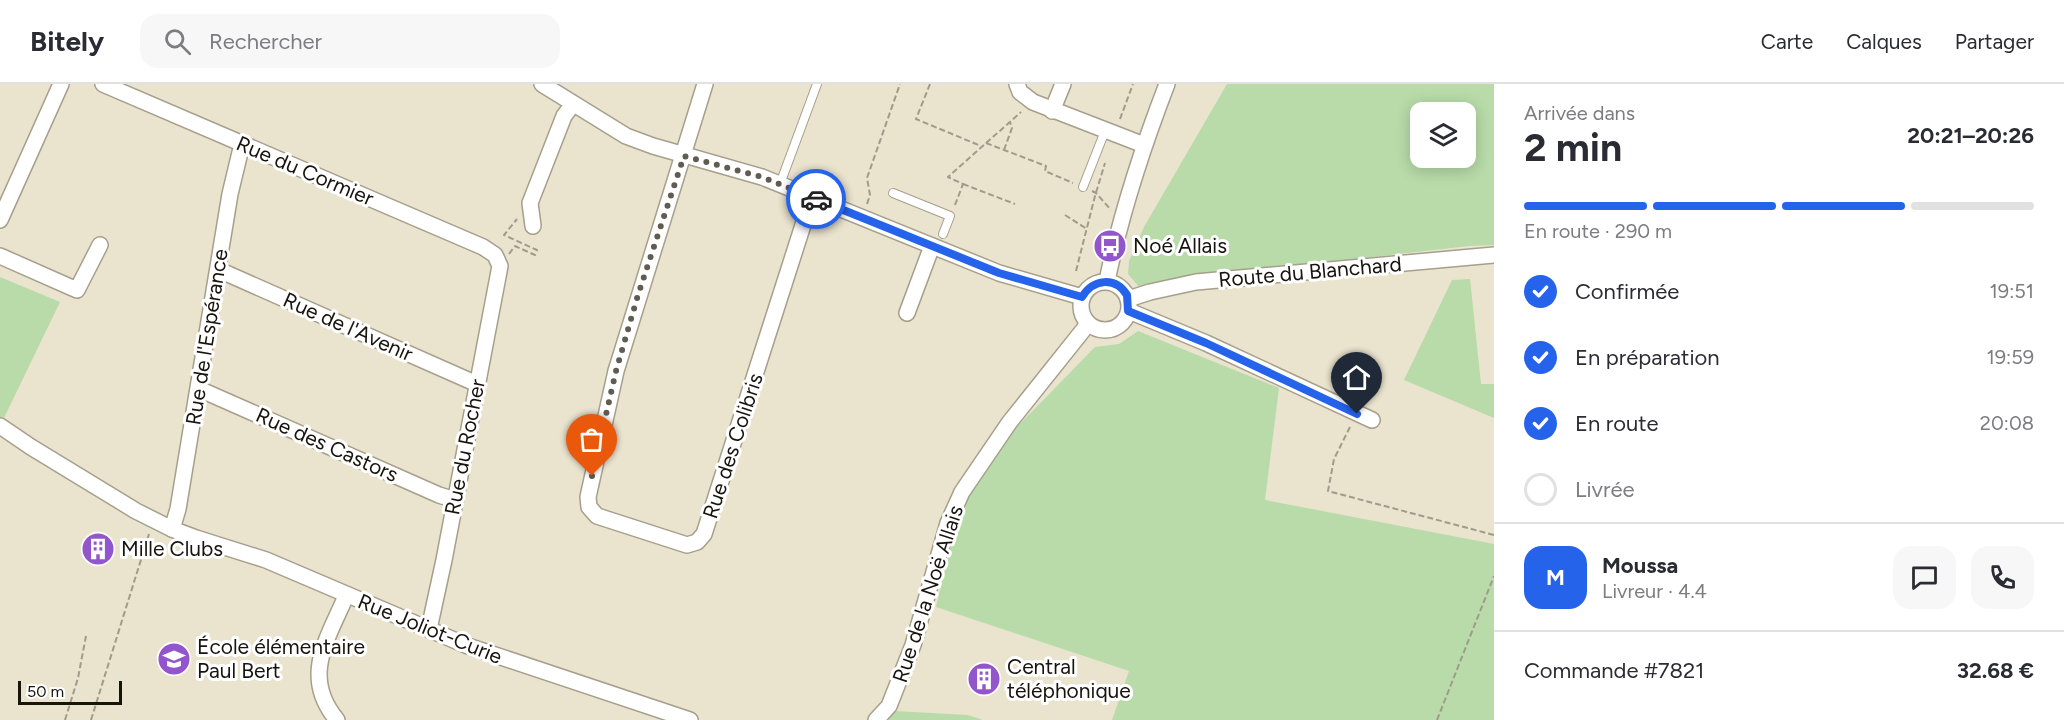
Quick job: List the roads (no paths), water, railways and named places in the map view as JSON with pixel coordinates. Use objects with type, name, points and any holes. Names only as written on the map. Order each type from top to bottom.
[{"type":"street","points":[[0,220],[61,84]]},
{"type":"street","name":"Rue du Cormier","points":[[103,84],[483,247],[495,255],[500,266]]},
{"type":"street","points":[[542,84],[626,136],[684,156],[725,166],[780,184],[999,273],[1082,297]]},
{"type":"street","name":"Rue des Colibris","points":[[705,84],[616,371],[588,497],[589,507],[597,516],[687,545],[697,542],[705,534],[812,197]]},
{"type":"street","points":[[1017,84],[1020,92],[1033,102],[1052,111],[1111,129],[1144,145]]},
{"type":"street","points":[[1052,111],[1063,84]]},
{"type":"street","points":[[1107,281],[1125,205],[1167,84]]},
{"type":"street","points":[[533,226],[530,202],[564,116],[573,104]]},
{"type":"street","name":"Rue de l'Espérance","points":[[172,529],[178,509],[231,194],[242,144]]},
{"type":"street","points":[[0,256],[77,290],[100,245]]},
{"type":"street","points":[[907,313],[932,246]]},
{"type":"street","name":"Route du Blanchard","points":[[1128,305],[1150,292],[1196,282],[1494,255]]},
{"type":"street","name":"Rue du Rocher","points":[[429,629],[500,266]]},
{"type":"street","name":"Rue de l'Avenir","points":[[219,270],[477,384]]},
{"type":"street","points":[[1107,281],[1120,287],[1128,305],[1125,319],[1112,329],[1095,328],[1088,324],[1081,311],[1082,297],[1092,285],[1107,281]]},
{"type":"street","points":[[1128,305],[1372,420]]},
{"type":"street","name":"Rue de la Noë Allais","points":[[876,720],[889,706],[913,645],[948,523],[962,492],[1009,423],[1088,324]]},
{"type":"street","name":"Rue des Castors","points":[[199,388],[439,495],[455,500]]},
{"type":"street","name":"Rue Joliot-Curie","points":[[0,426],[80,477],[172,529],[266,560],[346,596],[510,662],[690,720]]},
{"type":"street","points":[[337,720],[328,710],[320,692],[318,673],[320,658],[346,596]]},
{"type":"lane","points":[[780,184],[817,84]]},
{"type":"lane","points":[[1083,187],[1111,129]]},
{"type":"lane","points":[[893,193],[950,216],[943,234]]},
{"type":"place","name":"Noé Allais","points":[[1110,246]]},
{"type":"place","name":"Mille Clubs","points":[[98,549]]},
{"type":"place","name":"École élémentaire Paul Bert","points":[[174,659]]},
{"type":"place","name":"Central téléphonique","points":[[984,679]]}]
